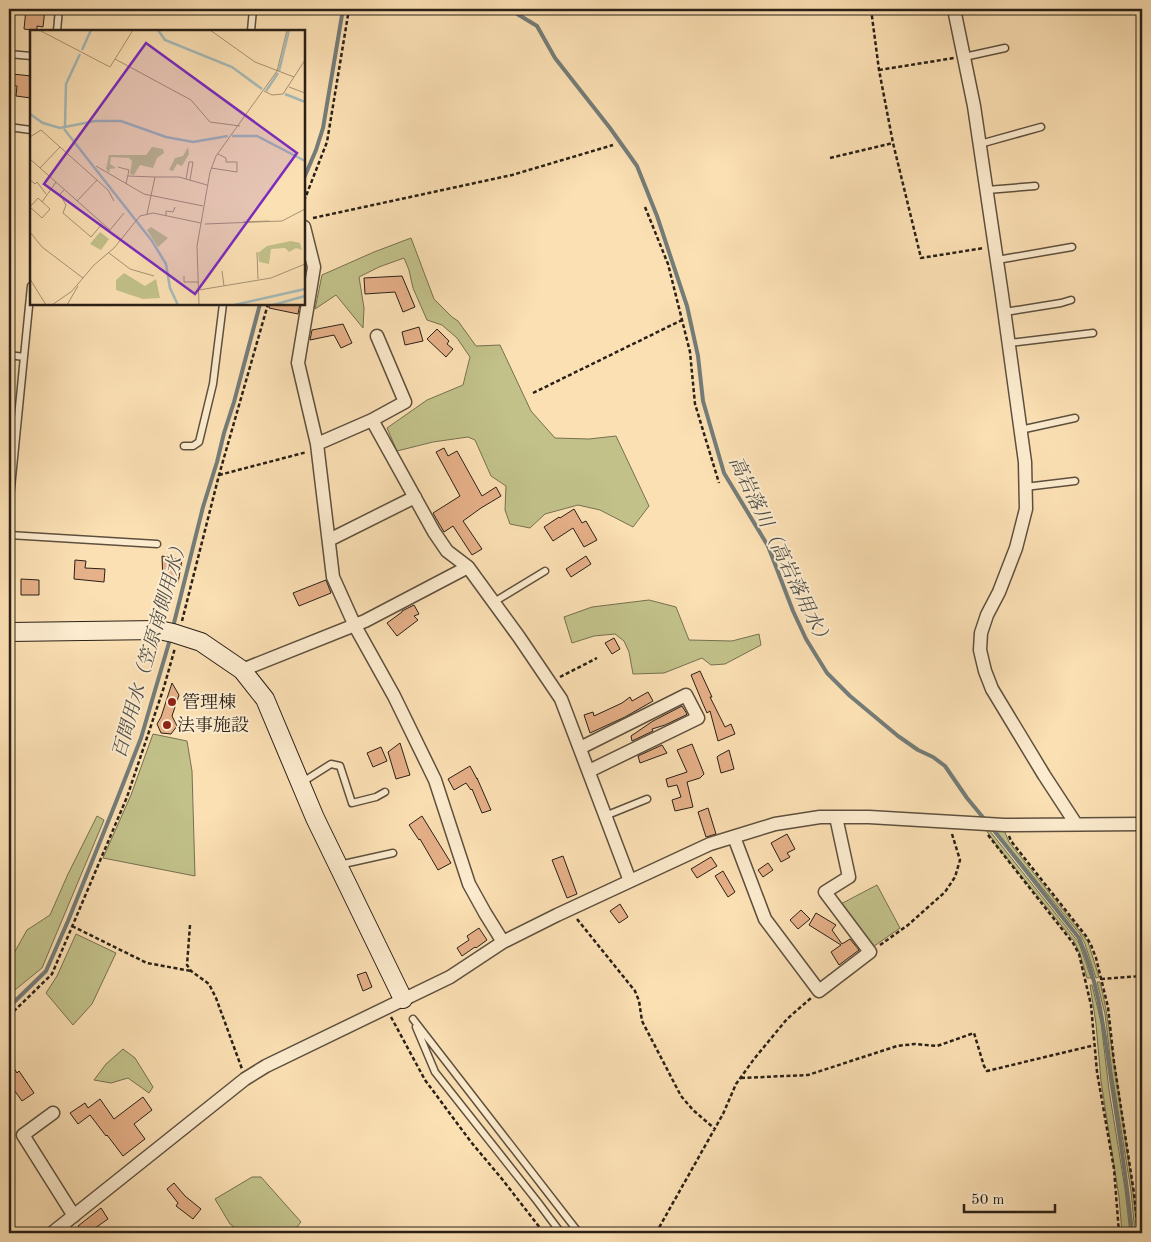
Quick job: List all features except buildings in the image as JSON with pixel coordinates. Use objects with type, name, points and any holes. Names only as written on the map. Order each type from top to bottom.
[{"type":"street","points":[[954,9],[980,144],[1025,462],[1026,509],[1016,548],[981,633],[980,650],[992,689],[1076,824]]},
{"type":"street","points":[[308,223],[314,268],[298,363],[318,447],[333,577],[355,626],[394,696],[435,780],[469,884],[503,942]]},
{"type":"street","points":[[318,447],[405,402],[377,336]]},
{"type":"street","points":[[372,420],[434,532],[447,551],[468,567],[561,699],[630,881]]},
{"type":"street","points":[[329,540],[414,497]]},
{"type":"street","points":[[242,670],[355,626],[468,567]]},
{"type":"street","points":[[9,632],[159,630],[201,642],[242,670],[265,699],[315,818],[402,999]]},
{"type":"street","points":[[580,748],[686,695],[698,718],[589,771]]},
{"type":"street","points":[[52,1233],[245,1079],[266,1066],[402,999],[450,978],[503,942],[710,844],[775,824],[820,816],[1004,825],[1142,824]]},
{"type":"street","points":[[734,837],[765,919],[819,991],[870,952],[825,892],[849,877],[836,817]]},
{"type":"street","points":[[53,1113],[23,1135],[74,1216]]},
{"type":"lane","points":[[57,30],[59,9]]},
{"type":"lane","points":[[251,30],[254,9]]},
{"type":"lane","points":[[964,56],[1005,48]]},
{"type":"lane","points":[[9,54],[30,56]]},
{"type":"lane","points":[[9,127],[30,130]]},
{"type":"lane","points":[[980,144],[1041,127]]},
{"type":"lane","points":[[987,190],[1035,186]]},
{"type":"lane","points":[[997,260],[1072,247]]},
{"type":"lane","points":[[9,508],[11,470],[30,296]]},
{"type":"lane","points":[[1005,312],[1070,300]]},
{"type":"lane","points":[[184,446],[193,446],[199,442],[213,384],[223,305]]},
{"type":"lane","points":[[1009,342],[1093,333]]},
{"type":"lane","points":[[9,355],[24,357]]},
{"type":"lane","points":[[1020,430],[1075,418]]},
{"type":"lane","points":[[1025,487],[1075,481]]},
{"type":"lane","points":[[9,535],[156,544]]},
{"type":"lane","points":[[494,602],[545,571]]},
{"type":"lane","points":[[300,783],[331,764],[340,766],[352,803],[376,798],[385,792]]},
{"type":"lane","points":[[605,816],[647,799]]},
{"type":"lane","points":[[338,865],[393,853]]},
{"type":"lane","points":[[561,1233],[435,1072],[413,1019],[579,1233]]},
{"type":"path","points":[[305,198],[327,142],[349,9]]},
{"type":"path","points":[[871,9],[879,70],[892,143],[921,258],[995,246]]},
{"type":"path","points":[[879,70],[964,56]]},
{"type":"path","points":[[830,158],[892,143]]},
{"type":"path","points":[[308,223],[512,176],[613,145]]},
{"type":"path","points":[[645,206],[668,264],[690,352],[695,404],[719,483]]},
{"type":"path","points":[[9,1016],[52,974],[127,797],[164,687],[219,475],[268,305]]},
{"type":"path","points":[[533,393],[682,320]]},
{"type":"path","points":[[219,475],[318,447]]},
{"type":"path","points":[[550,682],[597,658]]},
{"type":"path","points":[[870,952],[914,920],[945,892],[955,877],[960,860],[952,833],[953,822]]},
{"type":"path","points":[[979,824],[1073,943],[1078,954],[1092,1005],[1097,1072],[1114,1169],[1119,1233]]},
{"type":"path","points":[[1004,825],[1011,840],[1091,945],[1109,1014],[1138,1233],[1142,1232]]},
{"type":"path","points":[[569,910],[635,991],[639,1001],[642,1021],[680,1096],[715,1129]]},
{"type":"path","points":[[190,925],[187,965],[191,971],[209,984],[216,998],[245,1079]]},
{"type":"path","points":[[72,926],[147,962],[191,971]]},
{"type":"path","points":[[1101,979],[1142,976]]},
{"type":"path","points":[[656,1233],[715,1129],[736,1084],[787,1019],[819,991]]},
{"type":"path","points":[[386,1008],[425,1080],[471,1142],[544,1233]]},
{"type":"path","points":[[741,1078],[808,1075],[897,1046],[915,1044],[937,1046],[974,1034],[987,1071],[1095,1045]]},
{"type":"shaded area","points":[[411,238],[434,299],[458,321],[476,346],[500,345],[531,411],[555,438],[589,439],[616,436],[649,506],[633,527],[600,510],[578,505],[545,514],[530,528],[510,524],[505,510],[506,486],[491,476],[475,440],[468,437],[433,442],[397,451],[387,428],[427,400],[463,385],[470,357],[457,338],[442,325],[427,320],[413,288],[404,258],[359,277],[364,308],[363,328],[336,295],[315,309],[322,275]]},
{"type":"shaded area","points":[[649,600],[676,607],[689,640],[732,641],[759,634],[761,645],[725,664],[711,665],[702,658],[664,673],[633,674],[629,652],[624,641],[615,634],[594,636],[572,643],[564,617],[592,607]]},
{"type":"shaded area","points":[[153,734],[187,741],[192,771],[195,876],[103,858],[131,795]]},
{"type":"shaded area","points":[[97,816],[104,820],[42,968],[10,994],[9,962],[27,930],[50,915]]},
{"type":"shaded area","points":[[986,830],[989,830],[1079,943],[1091,978],[1087,978],[1074,941]]},
{"type":"shaded area","points":[[995,830],[1004,830],[1009,842],[1088,942],[1099,977],[1096,978],[1080,934]]},
{"type":"shaded area","points":[[877,885],[900,928],[870,949],[837,906]]},
{"type":"shaded area","points":[[76,934],[116,953],[92,1004],[73,1025],[46,993],[57,976]]},
{"type":"shaded area","points":[[1097,982],[1100,982],[1107,1017],[1138,1233],[1135,1233],[1131,1191],[1112,1073],[1105,1014]]},
{"type":"shaded area","points":[[1090,985],[1092,985],[1101,1022],[1130,1233],[1122,1233],[1119,1197],[1101,1081],[1096,1024]]},
{"type":"shaded area","points":[[123,1049],[135,1058],[153,1087],[149,1093],[128,1078],[111,1083],[94,1080],[106,1064]]},
{"type":"shaded area","points":[[252,1177],[261,1177],[301,1222],[292,1233],[245,1233],[230,1224],[215,1199]]},
{"type":"waterway","name":"百間用水（笠原南側用水）","points":[[305,176],[323,128],[343,9]]},
{"type":"waterway","name":"高岩落川（高岩落用水）","points":[[509,9],[537,26],[555,58],[637,166],[657,216],[687,306],[698,356],[703,401],[724,473],[768,546],[806,639],[827,673],[850,696],[898,736],[945,766],[986,821]]},
{"type":"waterway","name":"百間用水（笠原南側用水）","points":[[173,627],[203,507],[260,305]]},
{"type":"waterway","name":"百間用水（笠原南側用水）","points":[[9,1007],[46,971],[68,921],[141,738],[171,636]]},
{"type":"waterway","name":"高岩落川（高岩落用水）","points":[[992,828],[1079,938],[1086,955],[1103,1025],[1123,1156],[1132,1233]]},
{"type":"place","name":"管理棟","points":[[172,702]]},
{"type":"place","name":"法事施設","points":[[167,725]]}]
